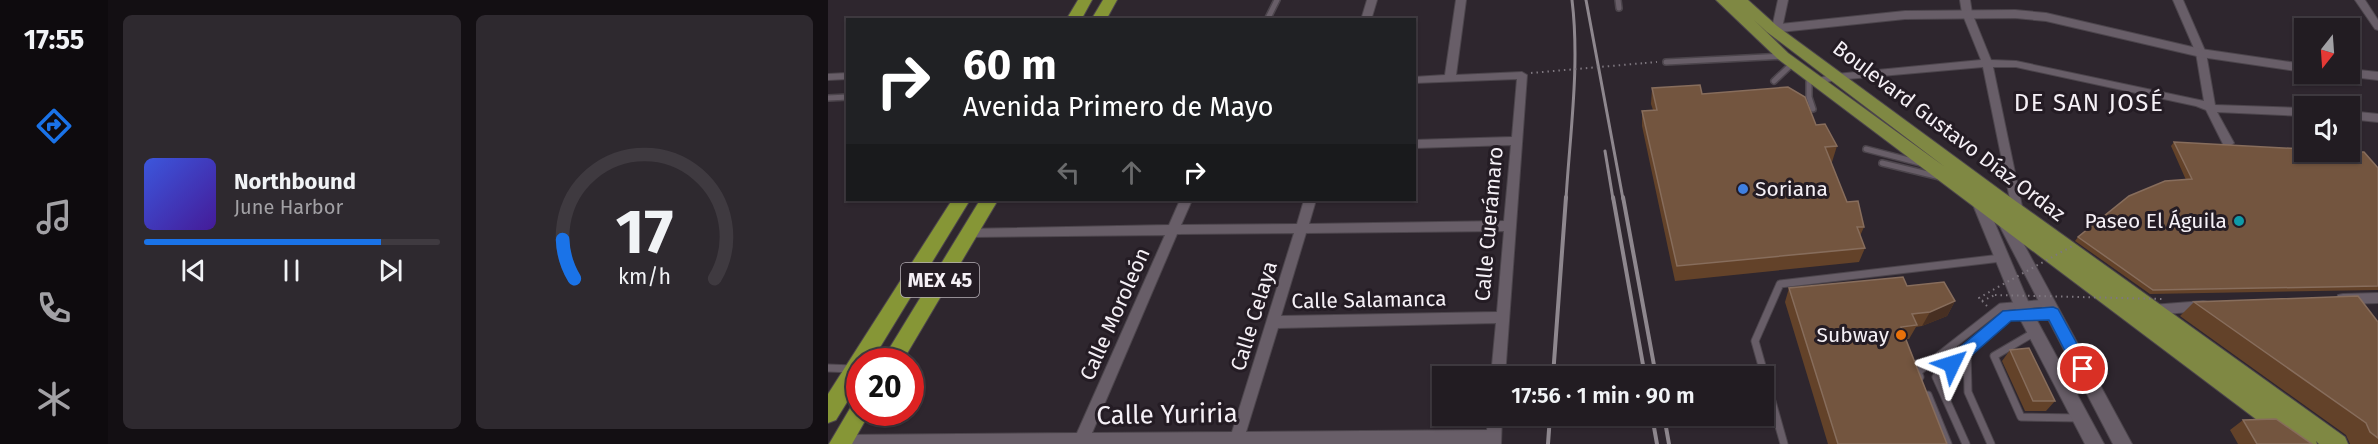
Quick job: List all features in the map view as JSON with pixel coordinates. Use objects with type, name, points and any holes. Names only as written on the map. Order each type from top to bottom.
[{"type":"highway","points":[[1074,18],[1085,0]]},
{"type":"highway","points":[[1099,18],[1110,0]]},
{"type":"highway","name":"MEX 45","points":[[869,348],[960,201]]},
{"type":"highway","name":"MEX 45","points":[[899,348],[988,201]]},
{"type":"highway","name":"MEX 45","points":[[828,413],[846,385]]},
{"type":"highway","points":[[841,443],[851,426]]},
{"type":"main road","name":"Boulevard Gustavo Díaz Ordaz","points":[[1723,0],[1788,59],[1950,180],[1978,200],[2010,215],[2157,305],[2337,444]]},
{"type":"main road","name":"Boulevard Gustavo Díaz Ordaz","points":[[1739,0],[1997,197],[2010,215],[2306,444]]},
{"type":"street","points":[[1367,18],[1372,0]]},
{"type":"street","points":[[1450,78],[1461,0]]},
{"type":"street","points":[[1783,0],[1774,28],[1966,7],[2046,17],[2201,53],[2294,67]]},
{"type":"street","points":[[2178,0],[2201,53],[2210,108],[2228,143]]},
{"type":"street","points":[[2360,0],[2378,27]]},
{"type":"street","points":[[1966,7],[1987,63],[2010,215],[2050,308],[2122,444]]},
{"type":"street","points":[[1813,78],[1987,63],[2016,64],[2154,93],[2210,108],[2294,112]]},
{"type":"street","points":[[1416,80],[1526,74]]},
{"type":"street","name":"Calle Cuerámaro","points":[[1499,366],[1516,141],[1526,74]]},
{"type":"street","points":[[2360,74],[2378,76]]},
{"type":"street","points":[[828,77],[846,76]]},
{"type":"street","points":[[2360,116],[2378,118]]},
{"type":"street","points":[[1416,144],[1516,141]]},
{"type":"street","points":[[1978,200],[2023,309],[2095,444]]},
{"type":"street","name":"Calle Moroleón","points":[[1081,442],[1186,201]]},
{"type":"street","name":"Calle Celaya","points":[[1237,441],[1310,201]]},
{"type":"street","points":[[969,231],[1510,226]]},
{"type":"street","points":[[2341,302],[2378,298]]},
{"type":"street","points":[[2157,305],[2217,305]]},
{"type":"street","name":"Calle Salamanca","points":[[1273,322],[1502,317]]},
{"type":"street","points":[[1494,441],[1495,426]]},
{"type":"street","name":"Calle Yuriria","points":[[841,443],[1494,441]]},
{"type":"lane","points":[[1268,18],[1277,0]]},
{"type":"lane","points":[[1618,0],[1619,8]]},
{"type":"lane","points":[[1666,62],[1788,59]]},
{"type":"lane","points":[[1774,81],[1788,59]]},
{"type":"lane","points":[[1813,78],[1809,97],[1813,109]]},
{"type":"lane","points":[[828,98],[846,97]]},
{"type":"lane","points":[[1866,149],[1932,166]]},
{"type":"lane","points":[[1882,163],[1950,180]]},
{"type":"lane","points":[[1784,444],[1755,341],[1780,284],[2001,258]]},
{"type":"lane","points":[[1948,444],[1918,372],[2001,307],[2050,308]]},
{"type":"lane","points":[[1966,444],[1936,377],[2008,315],[2023,309],[2050,308]]},
{"type":"lane","points":[[2035,332],[1994,356],[2021,417],[2082,419]]},
{"type":"lane","points":[[1967,350],[1968,392],[1991,444]]},
{"type":"lane","points":[[828,368],[846,369]]},
{"type":"path","points":[[1526,74],[1645,63]]},
{"type":"path","points":[[2074,245],[1980,299],[1995,295],[2157,305]]},
{"type":"building","name":"Soriana","points":[[1700,85],[1702,94],[1788,87],[1805,97],[1816,125],[1825,124],[1837,146],[1825,147],[1847,202],[1858,201],[1864,227],[1857,227],[1865,248],[1677,266],[1642,111],[1657,110],[1652,88]]},
{"type":"building","name":"Paseo El Águila","points":[[2174,142],[2294,148],[2294,162],[2360,162],[2360,152],[2364,152],[2378,168],[2378,286],[2153,290],[2078,237],[2129,196],[2165,181],[2192,179]]},
{"type":"building","points":[[1903,277],[1907,286],[1944,282],[1955,301],[1930,312],[1912,314],[1917,325],[1901,327],[1947,444],[1838,444],[1789,288]]},
{"type":"building","points":[[2358,296],[2378,322],[2378,438],[2370,432],[2366,423],[2194,302]]},
{"type":"building","points":[[2029,348],[2055,401],[2033,401],[2010,350]]},
{"type":"building","points":[[2276,419],[2312,444],[2257,444],[2243,420]]},
{"type":"railway","points":[[1566,199],[1575,74],[1572,0]]},
{"type":"railway","points":[[1586,0],[1623,199]]},
{"type":"railway","points":[[1605,151],[1613,199]]},
{"type":"railway","points":[[1554,366],[1566,197]]},
{"type":"railway","points":[[1613,197],[1643,366]]},
{"type":"railway","points":[[1623,197],[1654,366]]},
{"type":"railway","points":[[1548,444],[1549,426]]},
{"type":"railway","points":[[1654,426],[1657,444]]},
{"type":"railway","points":[[1666,426],[1669,444]]},
{"type":"place","name":"Soriana","points":[[1743,189]]},
{"type":"place","name":"Paseo El Águila","points":[[2239,221]]},
{"type":"place","name":"Subway","points":[[1901,335]]},
{"type":"district","name":"DE SAN JOSÉ","points":[[2089,103]]},
{"type":"route","points":[[1952,364],[2008,315],[2053,313],[2083,369]]}]
